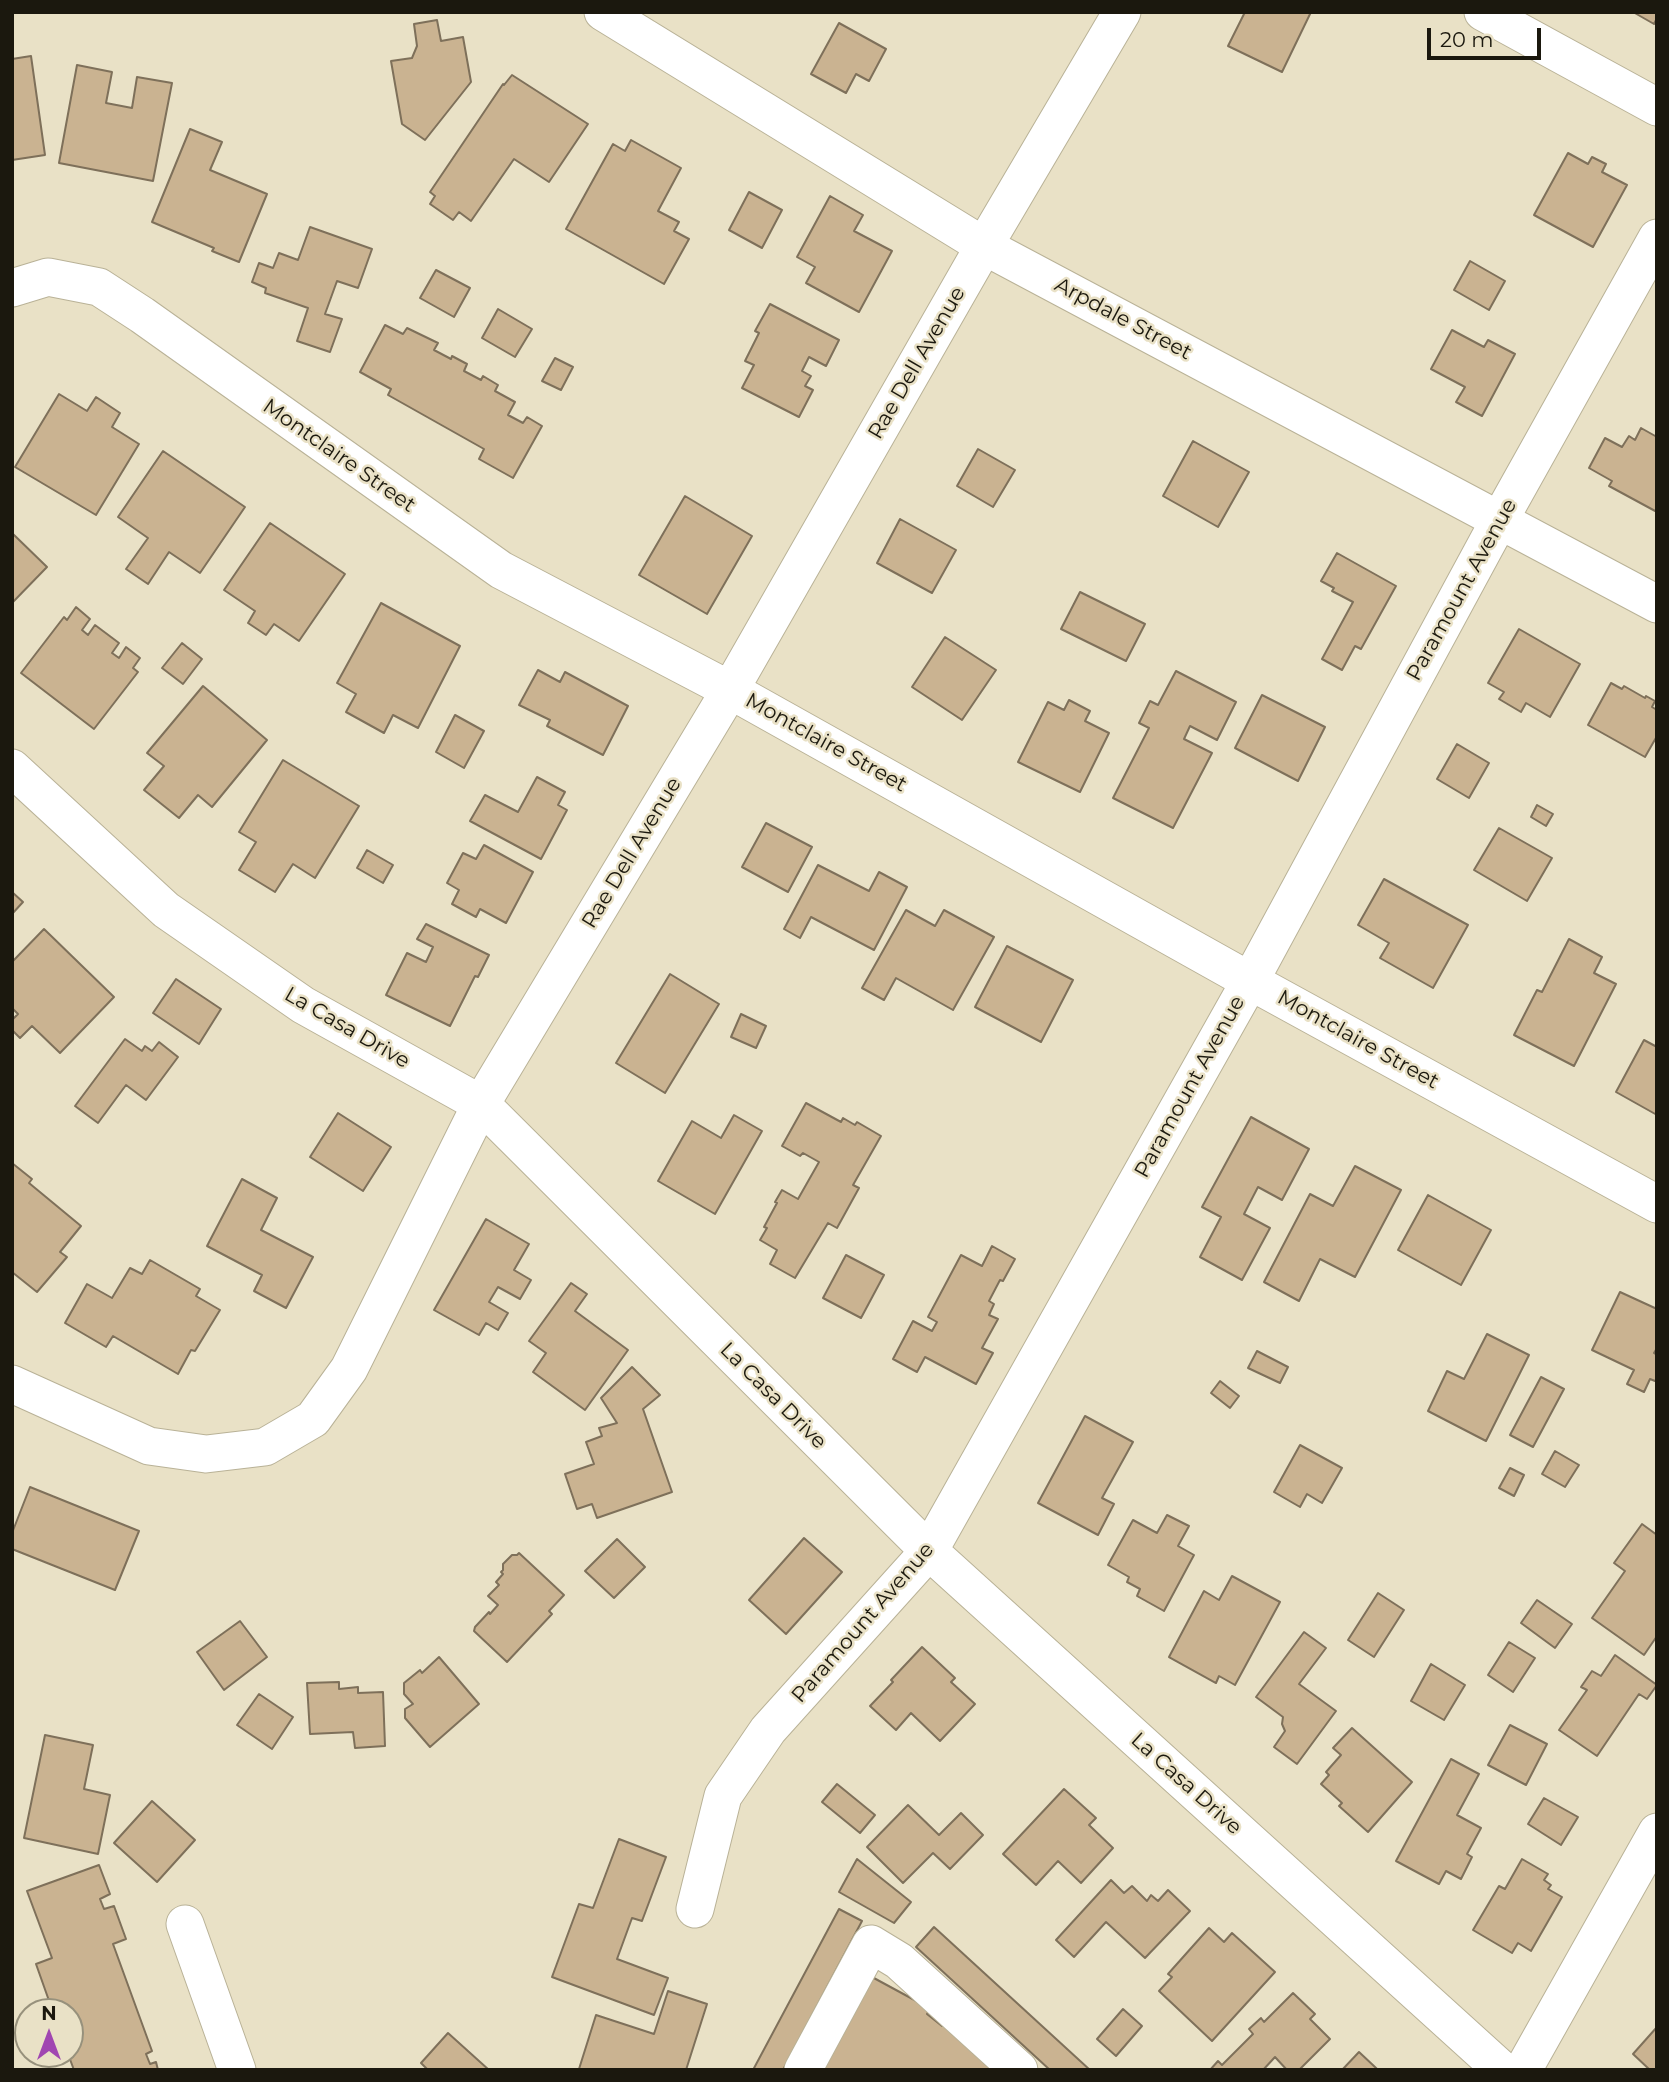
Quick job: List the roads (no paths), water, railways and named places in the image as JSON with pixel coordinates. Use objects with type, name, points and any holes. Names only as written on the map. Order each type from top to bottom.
[{"type":"street","name":"Arpdale Street","points":[[603,12],[985,246],[1657,604]]},
{"type":"street","name":"Rae Dell Avenue","points":[[12,1384],[149,1446],[206,1454],[265,1447],[313,1419],[349,1368],[481,1104],[730,690],[1122,12]]},
{"type":"street","points":[[1483,12],[1657,107]]},
{"type":"street","name":"Paramount Avenue","points":[[695,1909],[723,1796],[768,1730],[929,1551],[1250,981],[1500,519],[1657,237]]},
{"type":"street","name":"Montclaire Street","points":[[12,288],[48,277],[99,287],[501,570],[730,690],[1250,981],[1657,1204]]},
{"type":"street","name":"La Casa Drive","points":[[12,768],[166,910],[303,1006],[481,1104],[929,1551],[1502,2070]]},
{"type":"street","points":[[1523,2070],[1657,1832]]},
{"type":"street","points":[[185,1924],[237,2070]]},
{"type":"street","points":[[803,2070],[871,1944],[898,1961],[1019,2070]]}]
